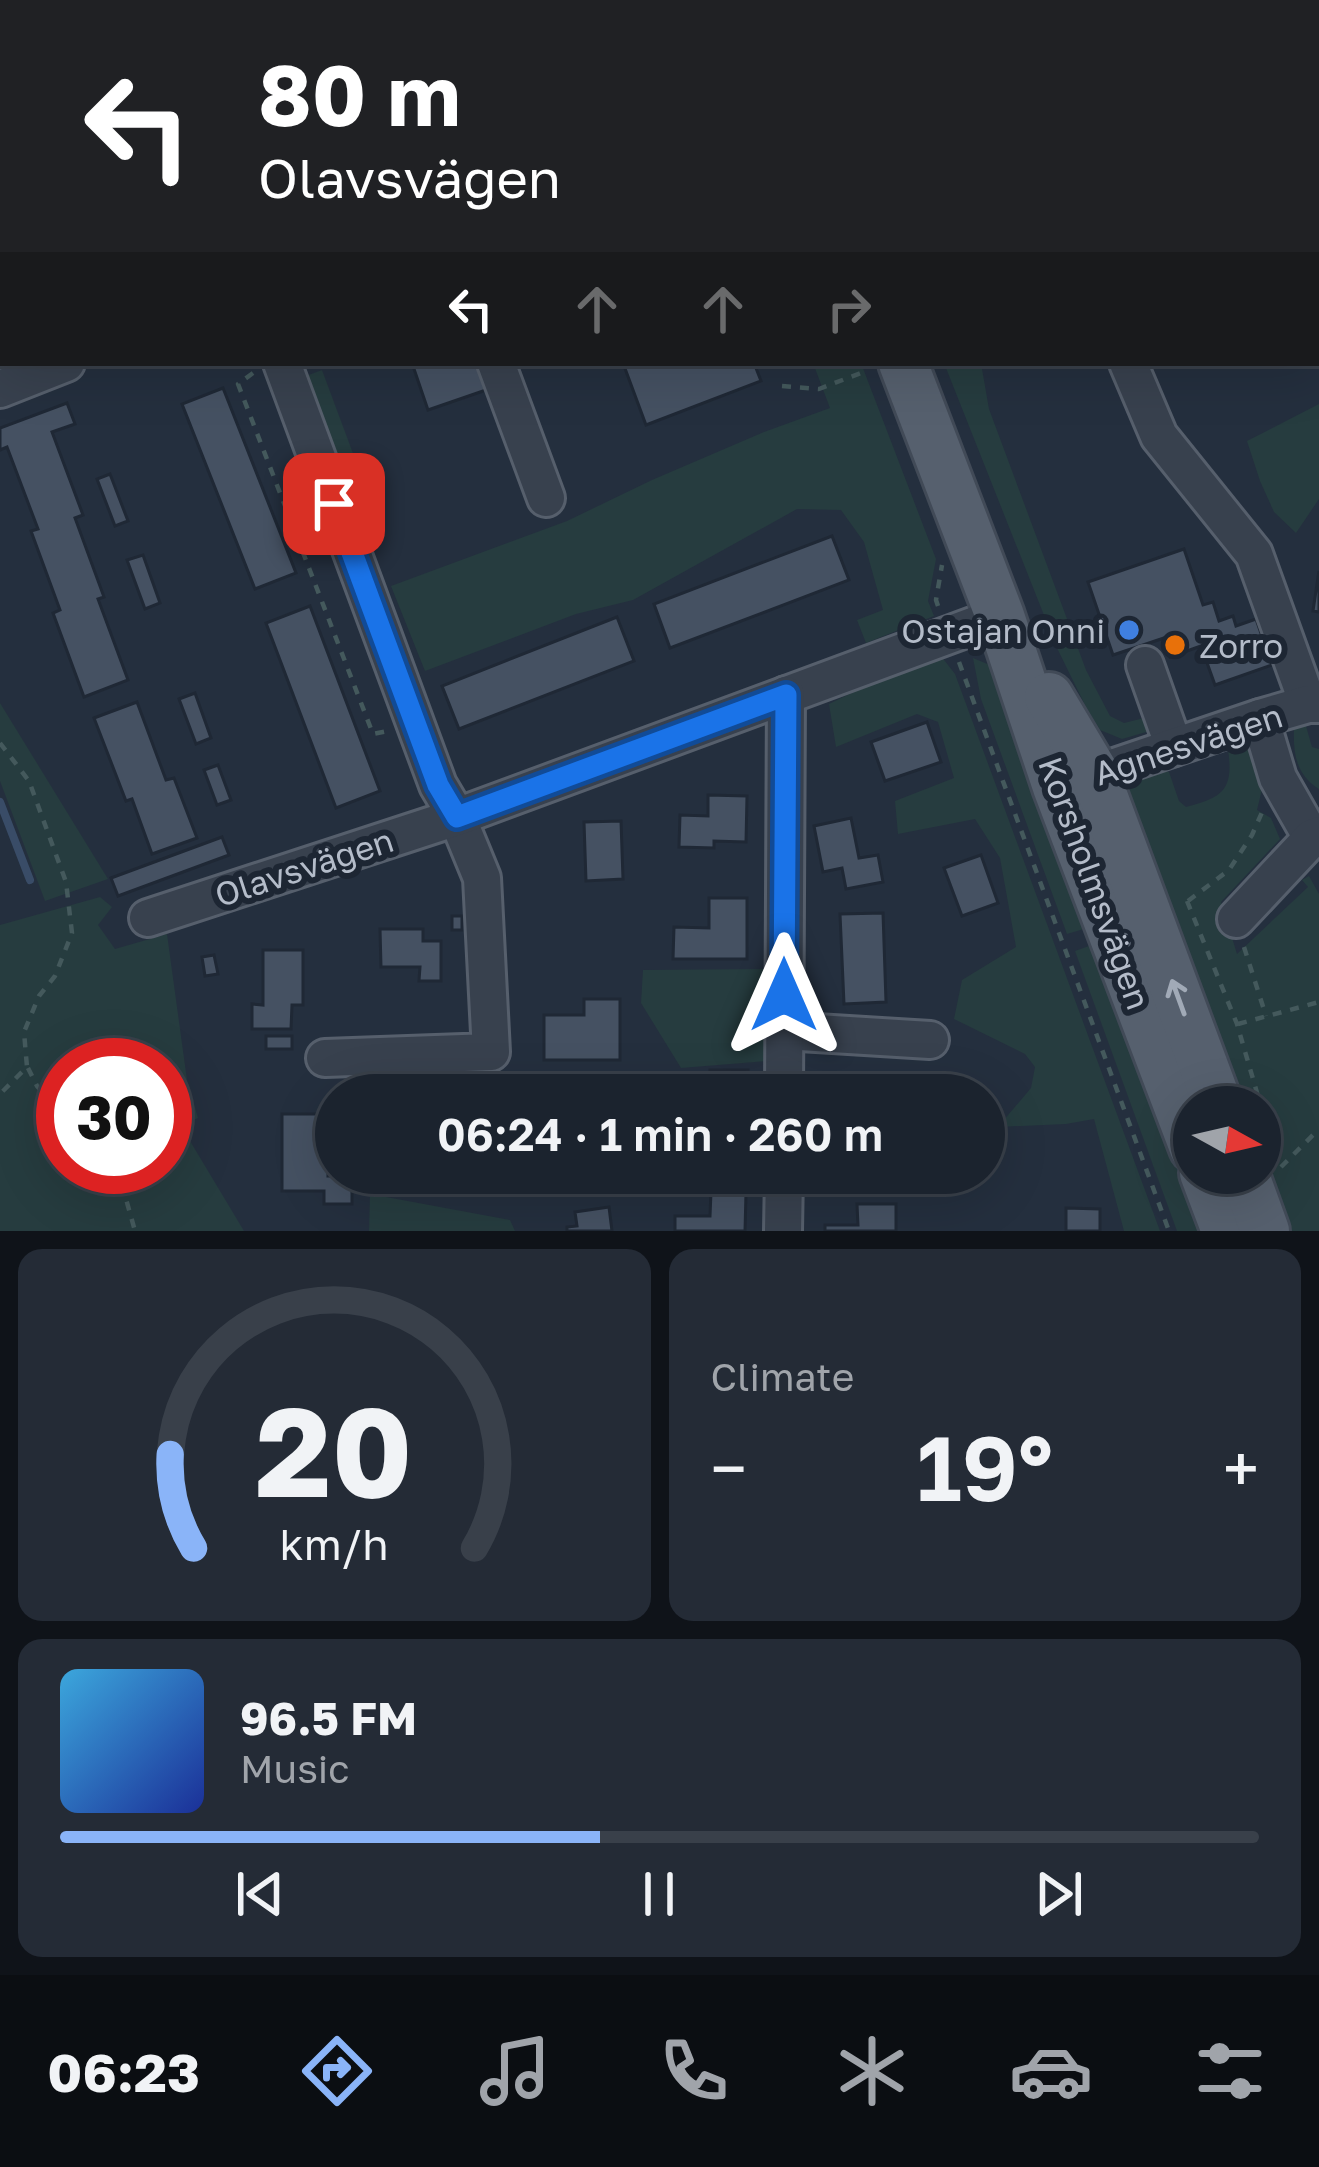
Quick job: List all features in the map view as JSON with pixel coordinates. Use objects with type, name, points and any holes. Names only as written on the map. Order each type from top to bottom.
[{"type":"main road","name":"Korsholmsvägen","points":[[881,366],[1076,780],[1210,1086]]},
{"type":"main road","name":"Korsholmsvägen","points":[[1076,780],[1174,1086]]},
{"type":"main road","points":[[1212,1194],[1226,1231]]},
{"type":"main road","points":[[1263,1194],[1265,1231]]},
{"type":"street","points":[[0,389],[58,366]]},
{"type":"street","points":[[283,366],[438,785],[482,878],[491,1052],[325,1058]]},
{"type":"street","points":[[497,366],[546,498]]},
{"type":"street","points":[[1129,366],[1159,436],[1254,554],[1314,704]]},
{"type":"street","name":"Olavsvägen","points":[[148,918],[457,817],[1000,616]]},
{"type":"street","points":[[1145,665],[1174,747]]},
{"type":"street","points":[[784,1074],[786,695]]},
{"type":"street","name":"Agnesvägen","points":[[1076,780],[1314,704]]},
{"type":"street","points":[[1236,919],[1316,836],[1278,778],[1261,718]]},
{"type":"street","points":[[784,1031],[930,1040]]},
{"type":"street","points":[[784,1194],[784,1231]]},
{"type":"path","points":[[264,366],[238,384],[374,734],[415,724]]},
{"type":"path","points":[[782,386],[819,389],[878,366]]},
{"type":"path","points":[[944,557],[936,600],[1169,1231]]},
{"type":"path","points":[[0,743],[29,781],[66,882],[72,933],[24,1032],[27,1067],[36,1084]]},
{"type":"path","points":[[1247,1086],[1237,1024],[1187,902],[1229,870],[1252,835],[1278,778]]},
{"type":"path","points":[[1236,919],[1266,1016]]},
{"type":"path","points":[[1237,1024],[1319,1001]]},
{"type":"path","points":[[0,1094],[27,1067]]},
{"type":"path","points":[[1281,1157],[1319,1129]]},
{"type":"path","points":[[125,1194],[135,1231]]},
{"type":"green space","points":[[814,366],[862,366],[936,559],[928,601],[934,616],[866,643],[857,620],[883,610],[864,542],[841,510],[797,509],[633,600],[576,614],[425,671],[391,586],[567,521],[652,480],[830,408]]},
{"type":"green space","points":[[945,366],[982,366],[989,409],[1086,670],[1110,716],[1124,723],[1148,717],[1153,730],[1122,739],[1100,730],[1057,648]]},
{"type":"green space","points":[[322,370],[354,456],[338,463],[306,376]]},
{"type":"green space","points":[[1319,404],[1319,499],[1296,533],[1274,512],[1247,441]]},
{"type":"green space","points":[[941,656],[955,674],[1160,1231],[1124,1231],[1094,1119],[1005,1127],[1005,1119],[1031,1088],[1035,1067],[1025,1054],[954,1019],[962,980],[1016,947],[1000,858],[975,819],[898,834],[895,801],[954,778],[938,722],[917,714],[836,747],[829,704],[923,658]]},
{"type":"green space","points":[[973,658],[997,668],[1052,844],[1080,889],[1094,926],[1067,934],[981,699]]},
{"type":"green space","points":[[0,703],[108,879],[45,901],[0,781]]},
{"type":"green space","points":[[1306,726],[1312,747],[1319,749],[1319,789],[1305,777],[1295,755],[1294,728]]},
{"type":"green space","points":[[1242,742],[1260,756],[1264,781],[1257,810],[1271,818],[1280,839],[1221,902],[1237,954],[1308,887],[1302,880],[1309,876],[1319,894],[1319,1231],[1277,1231],[1266,1194],[1281,1194],[1281,1086],[1223,1086],[1121,805],[1138,778],[1160,771],[1169,772],[1179,801],[1186,807],[1209,800],[1227,783],[1232,744]]},
{"type":"green space","points":[[100,897],[112,907],[98,925],[115,949],[167,934],[181,1038],[36,1038],[36,1194],[192,1194],[192,1144],[244,1231],[0,1231],[0,925]]},
{"type":"green space","points":[[1100,942],[1173,1149],[1173,1194],[1187,1194],[1198,1231],[1177,1231],[1075,951]]},
{"type":"green space","points":[[766,969],[768,1061],[681,1068],[641,1003],[643,970]]},
{"type":"green space","points":[[370,1194],[510,1220],[515,1231],[369,1231]]},
{"type":"building","points":[[413,366],[477,366],[486,390],[428,410]]},
{"type":"building","points":[[624,366],[755,366],[761,381],[646,425]]},
{"type":"building","points":[[223,388],[296,573],[255,589],[182,404]]},
{"type":"building","points":[[67,403],[75,424],[52,432],[83,515],[75,518],[128,680],[84,697],[53,613],[60,610],[31,531],[38,529],[7,447],[0,450],[0,428]]},
{"type":"building","points":[[110,474],[128,521],[115,526],[97,479]]},
{"type":"building","points":[[832,536],[849,580],[670,648],[654,604]]},
{"type":"building","points":[[1184,549],[1203,605],[1213,602],[1219,621],[1233,616],[1236,626],[1256,619],[1272,665],[1215,685],[1201,646],[1170,657],[1164,638],[1113,655],[1088,582]]},
{"type":"building","points":[[143,555],[160,603],[145,609],[127,560]]},
{"type":"building","points":[[1319,571],[1319,612],[1313,611]]},
{"type":"building","points":[[310,606],[380,791],[336,808],[266,623]]},
{"type":"building","points":[[617,617],[634,661],[459,729],[442,686]]},
{"type":"building","points":[[195,693],[211,738],[196,744],[179,699]]},
{"type":"building","points":[[137,702],[166,780],[174,778],[197,838],[152,854],[94,718]]},
{"type":"building","points":[[927,722],[941,762],[885,781],[871,742]]},
{"type":"building","points":[[218,765],[231,800],[217,805],[204,770]]},
{"type":"building","points":[[708,795],[747,796],[746,842],[714,841],[714,848],[679,847],[680,815],[708,816]]},
{"type":"building","points":[[851,818],[859,858],[878,855],[883,882],[846,889],[842,868],[823,872],[814,826]]},
{"type":"building","points":[[621,821],[623,879],[586,881],[584,822]]},
{"type":"building","points":[[222,837],[229,855],[118,896],[111,878]]},
{"type":"building","points":[[981,855],[998,903],[962,916],[944,868]]},
{"type":"building","points":[[709,898],[747,898],[747,959],[673,959],[674,927],[709,928]]},
{"type":"building","points":[[883,913],[886,1002],[844,1004],[840,914]]},
{"type":"building","points":[[452,916],[462,916],[462,930],[452,930]]},
{"type":"building","points":[[380,929],[423,929],[423,941],[441,941],[441,981],[419,981],[420,967],[381,967]]},
{"type":"building","points":[[263,950],[303,950],[303,1005],[292,1005],[291,1029],[252,1029],[252,1004],[263,1005]]},
{"type":"building","points":[[214,955],[218,974],[205,976],[202,957]]},
{"type":"building","points":[[584,999],[620,999],[620,1060],[544,1060],[544,1015],[584,1015]]},
{"type":"building","points":[[266,1036],[292,1036],[292,1049],[266,1049]]},
{"type":"building","points":[[710,1070],[748,1070],[748,1074],[710,1074]]},
{"type":"building","points":[[282,1114],[315,1114],[315,1191],[282,1191]]},
{"type":"building","points":[[324,1194],[352,1194],[352,1204],[324,1204]]},
{"type":"building","points":[[711,1194],[746,1194],[745,1231],[675,1231],[675,1216],[710,1216]]},
{"type":"building","points":[[857,1204],[896,1204],[896,1231],[825,1231],[825,1225],[858,1225]]},
{"type":"building","points":[[609,1207],[612,1231],[567,1231],[577,1226],[575,1212]]},
{"type":"building","points":[[1066,1208],[1100,1209],[1100,1231],[1066,1231]]},
{"type":"waterway","points":[[0,802],[30,880]]},
{"type":"place","name":"Ostajan Onni","points":[[1129,630]]},
{"type":"place","name":"Zorro","points":[[1175,645]]},
{"type":"route","points":[[334,504],[438,785],[457,817],[786,695],[784,995]]}]
